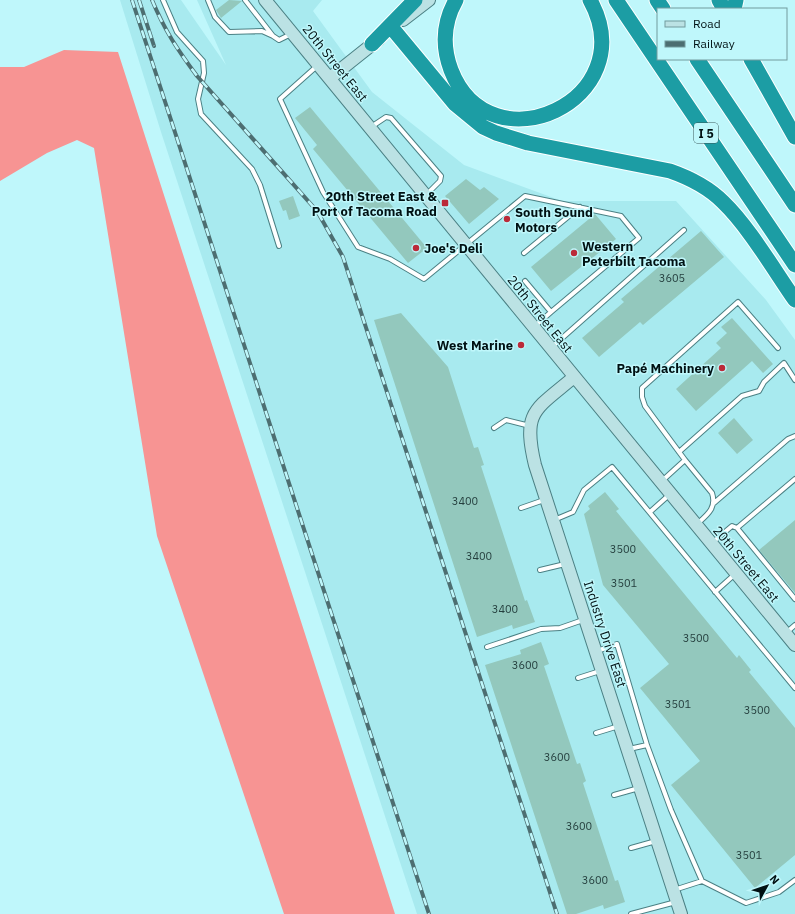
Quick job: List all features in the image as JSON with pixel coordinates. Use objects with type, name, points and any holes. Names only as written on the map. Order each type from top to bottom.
[{"type":"highway","points":[[372,44],[414,0]]},
{"type":"highway","points":[[456,0],[447,22],[444,43],[448,63],[458,83],[470,99],[483,109],[503,116],[528,118],[550,114],[565,107],[578,96],[593,75],[601,46],[600,28],[595,8],[590,0]]},
{"type":"highway","name":"I 5","points":[[616,0],[795,265]]},
{"type":"highway","points":[[392,28],[455,104],[483,126],[496,133],[528,143],[670,171],[684,176],[708,189],[733,213],[795,300]]},
{"type":"highway","name":"I 5","points":[[698,60],[795,205]]},
{"type":"highway","points":[[752,60],[795,137]]},
{"type":"main road","points":[[330,78],[429,0]]},
{"type":"main road","name":"20th Street East","points":[[270,3],[292,33],[464,244],[795,645]]},
{"type":"main road","name":"Industry Drive East","points":[[574,377],[534,412],[530,426],[530,443],[546,500],[680,914]]},
{"type":"lane","points":[[163,0],[177,32],[203,61],[204,73],[198,99],[201,114],[252,169],[260,185],[279,246]]},
{"type":"lane","points":[[208,0],[215,17],[229,32],[262,31],[279,40],[292,33]]},
{"type":"lane","points":[[245,0],[273,36]]},
{"type":"lane","points":[[318,64],[280,99],[323,192],[358,247],[390,259],[424,279],[464,244],[525,196],[621,216],[639,238],[533,328]]},
{"type":"lane","points":[[370,128],[386,117],[391,118],[441,176],[440,181],[425,195]]},
{"type":"lane","points":[[524,253],[580,208]]},
{"type":"lane","points":[[550,348],[684,230]]},
{"type":"lane","points":[[525,281],[551,312]]},
{"type":"lane","points":[[714,504],[712,493],[685,460],[645,406],[642,397],[642,388],[649,379],[738,302],[778,348]]},
{"type":"lane","points":[[679,452],[742,396],[759,391],[764,382],[784,363],[795,380]]},
{"type":"lane","points":[[494,428],[506,420],[530,426]]},
{"type":"lane","points":[[696,525],[711,510],[714,504],[788,439],[795,436]]},
{"type":"lane","points":[[660,482],[685,460]]},
{"type":"lane","points":[[553,520],[573,512],[584,490],[612,467],[795,688]]},
{"type":"lane","points":[[737,528],[795,479]]},
{"type":"lane","points":[[650,512],[670,494]]},
{"type":"lane","points":[[521,508],[546,500]]},
{"type":"lane","points":[[711,544],[732,526],[737,528],[795,599]]},
{"type":"lane","points":[[540,570],[567,564]]},
{"type":"lane","points":[[715,592],[736,573]]},
{"type":"lane","points":[[487,647],[541,629],[560,628],[586,620]]},
{"type":"lane","points":[[785,634],[795,625]]},
{"type":"lane","points":[[596,651],[617,644],[647,745],[671,810],[702,881],[746,903],[779,892],[795,880]]},
{"type":"lane","points":[[578,678],[602,671]]},
{"type":"lane","points":[[596,733],[620,726]]},
{"type":"lane","points":[[627,750],[647,745]]},
{"type":"lane","points":[[614,795],[640,788]]},
{"type":"lane","points":[[631,848],[657,841]]},
{"type":"lane","points":[[631,914],[675,896],[702,881]]},
{"type":"shaded area","points":[[120,0],[181,0],[226,65],[197,0],[322,0],[313,11],[372,92],[464,165],[562,201],[676,201],[766,300],[795,340],[795,914],[417,914],[161,132]]},
{"type":"shaded area","points":[[64,50],[118,52],[395,914],[284,914],[157,536],[94,148],[77,140],[47,153],[0,181],[0,67],[24,67]]},
{"type":"building","points":[[229,0],[242,1],[221,18],[216,10]]},
{"type":"building","points":[[310,107],[427,248],[408,263],[313,149],[317,145],[295,118]]},
{"type":"building","points":[[466,179],[480,190],[484,187],[499,199],[469,224],[445,196]]},
{"type":"building","points":[[293,196],[300,216],[289,220],[286,210],[283,211],[279,201]]},
{"type":"building","name":"Western Peterbilt Tacoma","points":[[595,214],[616,239],[551,291],[531,267]]},
{"type":"building","points":[[701,231],[724,257],[643,325],[640,322],[599,357],[582,338],[624,302],[621,299]]},
{"type":"building","points":[[401,313],[448,367],[474,448],[478,447],[484,465],[481,466],[525,601],[527,600],[535,622],[513,629],[512,625],[477,637],[374,320]]},
{"type":"building","name":"Papé Machinery","points":[[732,318],[773,364],[763,373],[752,361],[696,411],[676,389],[721,348],[716,343],[727,333],[721,327]]},
{"type":"building","points":[[734,418],[753,440],[737,454],[718,433]]},
{"type":"building","points":[[605,492],[619,509],[616,511],[737,658],[739,655],[751,670],[749,672],[795,728],[795,855],[755,888],[671,785],[700,761],[640,688],[669,664],[603,585],[584,514],[590,509],[588,506]]},
{"type":"building","points":[[795,520],[795,593],[759,550]]},
{"type":"building","points":[[541,642],[549,664],[544,666],[577,764],[580,763],[586,781],[583,783],[615,881],[618,880],[625,902],[604,909],[603,905],[576,914],[567,914],[485,665],[521,654],[520,650]]},
{"type":"railway","points":[[132,0],[429,914]]},
{"type":"railway","points":[[139,0],[154,46]]},
{"type":"railway","points":[[152,0],[172,40],[197,76],[317,211],[343,257],[557,914]]},
{"type":"place","name":"20th Street East & Port of Tacoma Road","points":[[445,203]]},
{"type":"place","name":"South Sound Motors","points":[[507,219]]},
{"type":"place","name":"Joe's Deli","points":[[416,248]]},
{"type":"place","name":"Western Peterbilt Tacoma","points":[[574,253]]},
{"type":"place","name":"West Marine","points":[[521,345]]},
{"type":"place","name":"Papé Machinery","points":[[722,368]]}]
